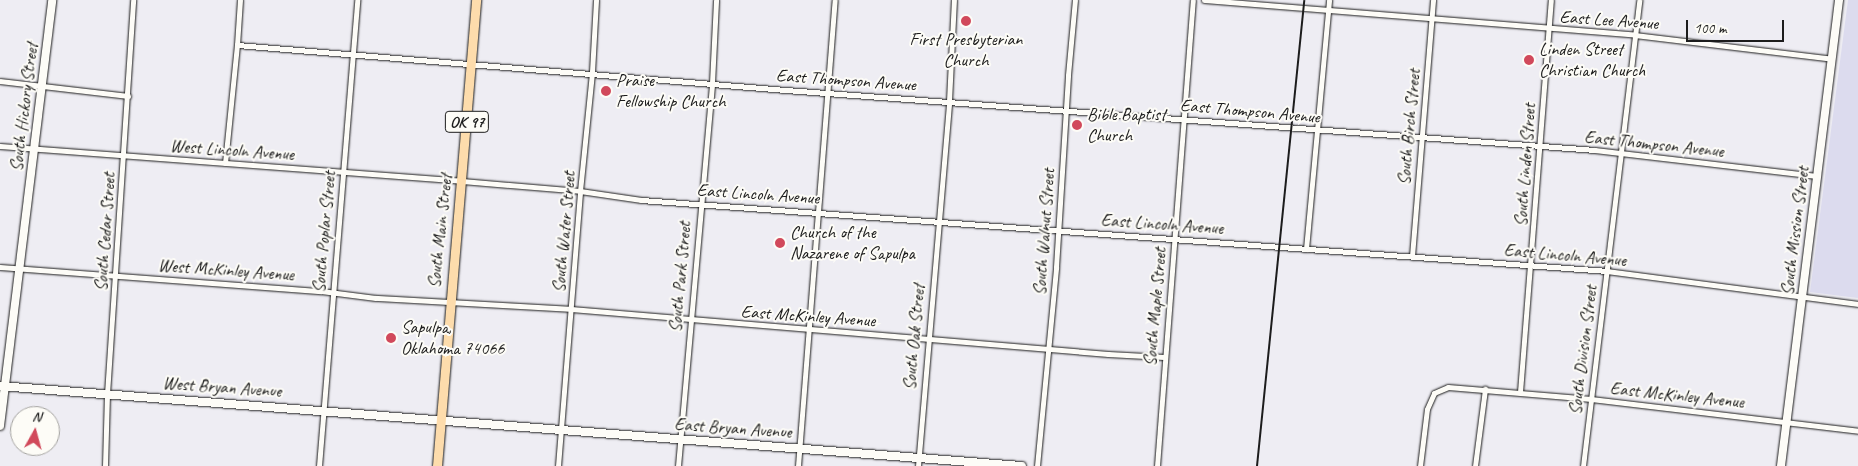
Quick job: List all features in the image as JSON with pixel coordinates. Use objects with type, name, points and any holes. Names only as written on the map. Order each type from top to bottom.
[{"type":"main road","name":"South Main Street","points":[[438,466],[449,304],[462,181],[476,0]]},
{"type":"street","name":"South Hickory Street","points":[[0,426],[2,386],[19,268],[52,0]]},
{"type":"street","name":"South Cedar Street","points":[[105,466],[107,394],[133,0]]},
{"type":"street","points":[[224,163],[240,0]]},
{"type":"street","name":"South Poplar Street","points":[[319,466],[357,0]]},
{"type":"street","name":"South Water Street","points":[[558,466],[580,191],[592,72],[596,0]]},
{"type":"street","name":"South Park Street","points":[[678,466],[712,83],[716,0]]},
{"type":"street","points":[[798,466],[835,0]]},
{"type":"street","name":"South Oak Street","points":[[918,462],[937,220],[949,101],[954,0]]},
{"type":"street","name":"South Walnut Street","points":[[1037,466],[1049,350],[1075,0]]},
{"type":"street","name":"South Maple Street","points":[[1157,466],[1193,0]]},
{"type":"street","name":"East Lee Avenue","points":[[1204,0],[1328,12],[1634,35],[1832,59]]},
{"type":"street","points":[[1306,249],[1329,0]]},
{"type":"street","name":"South Birch Street","points":[[1412,256],[1433,0]]},
{"type":"street","name":"South Linden Street","points":[[1520,392],[1551,0]]},
{"type":"street","name":"South Division Street","points":[[1583,466],[1639,0]]},
{"type":"street","name":"South Mission Street","points":[[1781,466],[1839,0]]},
{"type":"street","name":"East Thompson Avenue","points":[[237,45],[592,72],[829,93],[1066,109],[1621,153],[1816,176]]},
{"type":"street","points":[[0,81],[128,96]]},
{"type":"street","name":"West Lincoln Avenue","points":[[0,146],[124,157],[462,181]]},
{"type":"street","name":"East Lincoln Avenue","points":[[462,181],[580,191],[640,200],[937,220],[1607,271],[1802,295],[1858,304]]},
{"type":"street","name":"West McKinley Avenue","points":[[0,267],[321,291],[333,294],[449,304]]},
{"type":"street","name":"East McKinley Avenue","points":[[449,304],[465,302],[1049,350],[1164,357]]},
{"type":"street","name":"West Bryan Avenue","points":[[2,386],[441,419]]},
{"type":"street","name":"East McKinley Avenue","points":[[1420,466],[1427,409],[1434,393],[1448,387],[1591,399],[1858,431]]},
{"type":"street","points":[[1475,466],[1485,389]]},
{"type":"street","name":"East Bryan Avenue","points":[[441,419],[799,448],[918,462],[1022,466]]},
{"type":"shaded area","points":[[1848,0],[1858,0],[1858,298],[1810,292]]},
{"type":"railway","points":[[1257,466],[1304,0]]},
{"type":"place","name":"First Presbyterian Church","points":[[966,21]]},
{"type":"place","name":"Linden Street Christian Church","points":[[1529,60]]},
{"type":"place","name":"Praise Fellowship Church","points":[[606,91]]},
{"type":"place","name":"Bible Baptist Church","points":[[1077,125]]},
{"type":"place","name":"Church of the Nazarene of Sapulpa","points":[[780,243]]},
{"type":"place","name":"Sapulpa, Oklahoma 74066","points":[[391,338]]}]
